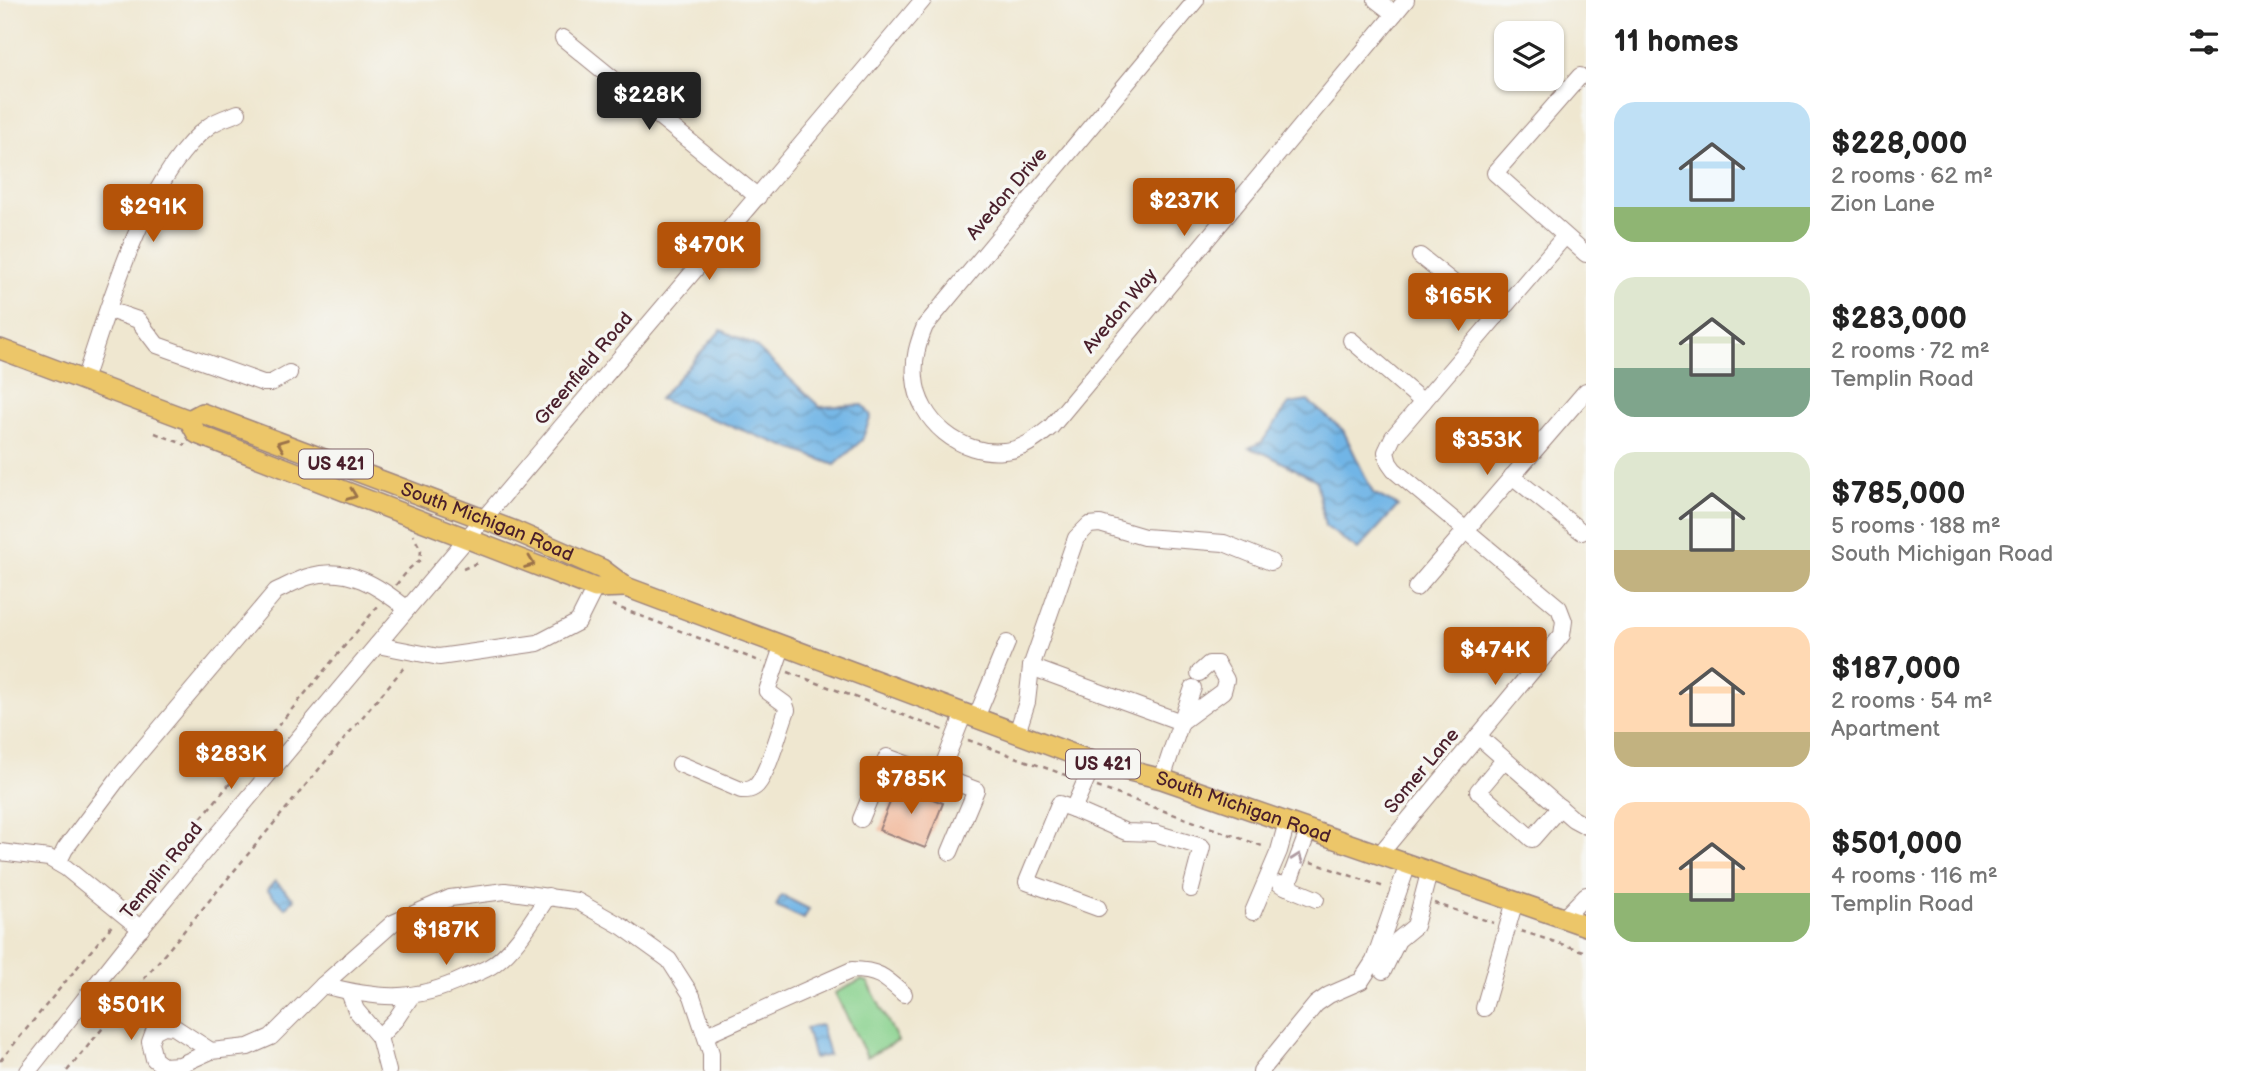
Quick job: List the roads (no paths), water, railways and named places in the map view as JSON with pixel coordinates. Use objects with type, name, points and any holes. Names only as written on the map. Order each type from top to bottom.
[{"type":"main road","name":"South Michigan Road","points":[[0,349],[189,420],[197,434],[467,539],[593,592],[626,587]]},
{"type":"main road","name":"South Michigan Road","points":[[189,420],[201,413],[484,519],[602,569],[626,587],[1094,762],[1162,779],[1586,926]]},
{"type":"street","name":"Greenfield Road","points":[[467,539],[922,0]]},
{"type":"street","name":"Avedon Drive","points":[[941,432],[921,404],[915,379],[915,352],[925,326],[1196,0]]},
{"type":"street","points":[[1376,0],[1394,14]]},
{"type":"street","name":"Avedon Way","points":[[941,432],[966,445],[988,452],[1007,452],[1032,442],[1051,426],[1406,0]]},
{"type":"street","points":[[563,38],[758,197]]},
{"type":"street","points":[[1580,76],[1495,173],[1586,254]]},
{"type":"street","points":[[84,380],[139,230],[165,178],[193,141],[208,127],[238,113]]},
{"type":"street","points":[[1352,340],[1423,402],[1565,236]]},
{"type":"street","points":[[1420,256],[1496,317]]},
{"type":"street","points":[[109,310],[160,326]]},
{"type":"street","points":[[138,320],[157,345],[263,383],[271,383],[289,373]]},
{"type":"street","points":[[1416,588],[1584,397]]},
{"type":"street","name":"Somer Lane","points":[[1380,854],[1562,635],[1564,621],[1559,608],[1389,463],[1386,452],[1393,438],[1423,402]]},
{"type":"street","points":[[1513,477],[1581,532]]},
{"type":"street","points":[[1017,733],[1027,702],[1031,667],[1076,538],[1089,525],[1100,524],[1144,537],[1224,543],[1270,562]]},
{"type":"street","name":"Templin Road","points":[[28,1071],[141,929],[467,539]]},
{"type":"street","points":[[58,863],[65,849],[120,776],[276,591],[312,576],[346,573],[384,590],[407,609]]},
{"type":"street","points":[[377,645],[439,657],[538,643],[578,622],[593,592]]},
{"type":"street","points":[[939,776],[956,735],[970,715],[1007,643]]},
{"type":"street","points":[[680,764],[741,790],[755,787],[762,776],[787,710],[785,704],[767,691],[782,647]]},
{"type":"street","points":[[1162,779],[1181,722],[1196,680],[1209,664],[1217,664],[1226,680],[1223,691],[1181,722]]},
{"type":"street","points":[[1031,667],[1181,722]]},
{"type":"street","points":[[1478,736],[1573,819],[1586,826]]},
{"type":"street","points":[[861,819],[887,757],[939,776],[976,790],[950,852]]},
{"type":"street","points":[[1504,760],[1478,791],[1532,839],[1560,807]]},
{"type":"street","points":[[1073,809],[1094,762]]},
{"type":"street","points":[[1098,908],[1027,882],[1059,804],[1126,832],[1155,834],[1202,847],[1191,889]]},
{"type":"street","points":[[1253,912],[1279,851],[1287,822]]},
{"type":"street","points":[[1287,887],[1308,829]]},
{"type":"street","points":[[0,852],[49,858],[141,929]]},
{"type":"street","points":[[1261,1071],[1316,1004],[1361,981],[1374,961],[1408,864]]},
{"type":"street","points":[[1383,971],[1398,940],[1415,926],[1429,873]]},
{"type":"street","points":[[1268,879],[1317,899]]},
{"type":"street","points":[[211,1051],[248,1047],[271,1037],[323,985],[393,923],[450,898],[505,891],[577,901],[623,927],[668,960],[692,996],[711,1053],[711,1071]]},
{"type":"street","points":[[1563,919],[1586,895]]},
{"type":"street","points":[[323,985],[390,998],[439,990],[494,965],[519,940],[548,896]]},
{"type":"street","points":[[1484,1008],[1515,901]]},
{"type":"street","points":[[706,1035],[852,970],[870,970],[884,976],[904,994]]},
{"type":"street","points":[[349,992],[356,1010],[379,1037],[388,1071]]},
{"type":"street","points":[[379,1037],[396,1019],[412,995]]},
{"type":"water","points":[[721,330],[754,345],[820,407],[863,405],[871,416],[862,440],[835,465],[659,399]]},
{"type":"water","points":[[1308,401],[1343,430],[1373,493],[1398,506],[1358,550],[1325,526],[1316,480],[1249,448],[1262,442],[1289,404]]},
{"type":"water","points":[[275,881],[294,899],[285,908],[267,890]]},
{"type":"water","points":[[781,895],[809,909],[804,919],[776,906]]},
{"type":"water","points":[[821,1025],[829,1055],[814,1059],[806,1028]]}]
